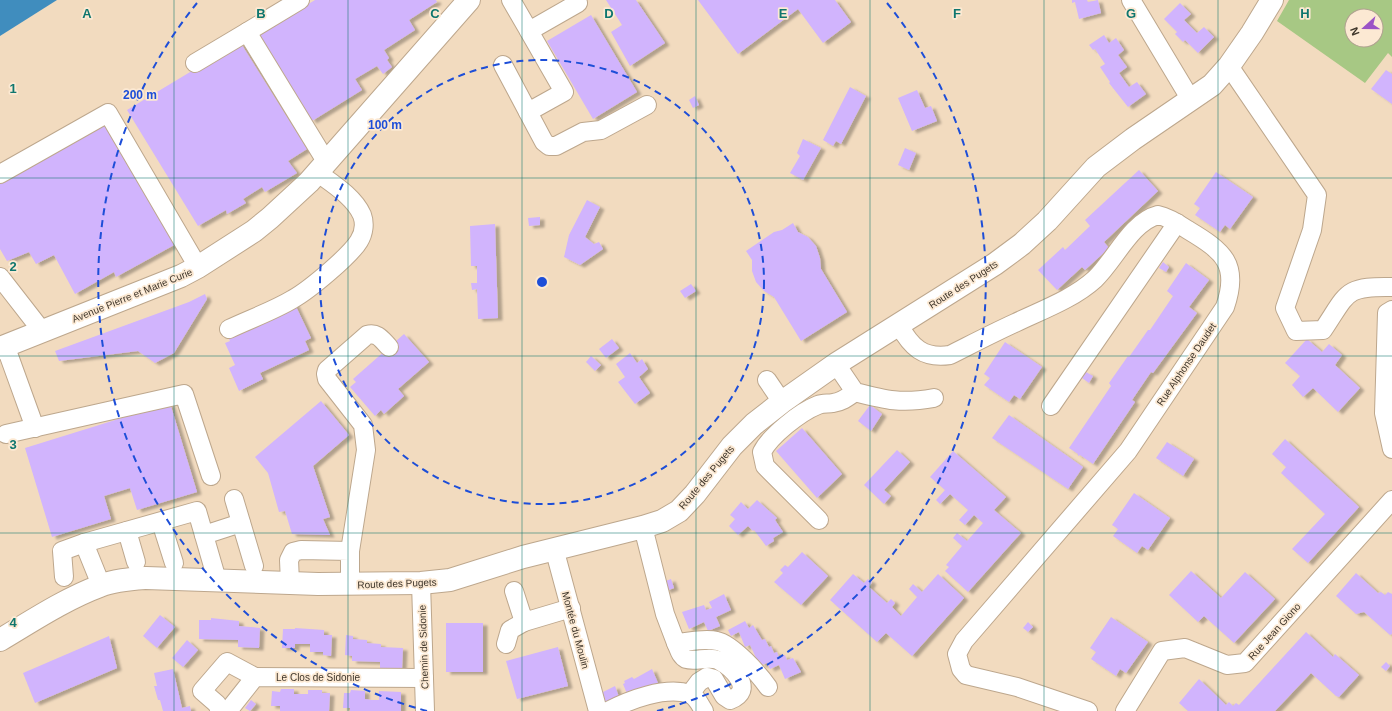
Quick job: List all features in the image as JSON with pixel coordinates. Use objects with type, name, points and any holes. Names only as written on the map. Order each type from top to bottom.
[{"type":"main road","name":"Avenue Pierre et Marie Curie","points":[[3,347],[157,286],[198,267],[270,218],[326,173],[469,0]]},
{"type":"main road","name":"Route des Pugets","points":[[0,640],[62,603],[101,585],[146,578],[350,584],[421,583],[450,580],[554,548],[643,527],[662,521],[679,511],[732,446],[754,424],[782,402],[836,364],[995,264],[1022,244],[1047,221],[1096,167],[1133,139],[1212,84],[1229,66],[1252,33],[1272,0]]},
{"type":"street","points":[[195,63],[300,0]]},
{"type":"street","points":[[1130,0],[1191,100]]},
{"type":"street","points":[[529,30],[578,3]]},
{"type":"street","points":[[514,4],[564,92],[528,112]]},
{"type":"street","points":[[229,329],[292,299],[306,290],[353,249],[360,240],[364,229],[362,216],[356,204],[326,173],[247,32]]},
{"type":"street","points":[[503,65],[544,142],[549,146],[556,146],[583,132],[601,130],[647,106]]},
{"type":"street","points":[[1229,66],[1317,195],[1312,230],[1285,308],[1296,330],[1323,330],[1346,295],[1358,288],[1392,287]]},
{"type":"street","points":[[0,174],[108,113],[198,267]]},
{"type":"street","name":"Rue Alphonse Daudet","points":[[899,325],[914,345],[925,354],[937,357],[950,355],[1053,306],[1084,287],[1094,280],[1108,265],[1144,221],[1158,215],[1177,223],[1218,249],[1226,260],[1231,275],[1231,290],[1225,307],[1128,450],[964,640],[957,654],[961,669],[966,675],[1017,687],[1088,711]]},
{"type":"street","points":[[1051,406],[1177,223]]},
{"type":"street","points":[[0,277],[42,331]]},
{"type":"street","points":[[1392,310],[1387,313],[1384,413],[1392,449]]},
{"type":"street","points":[[350,584],[350,551],[366,450],[366,437],[363,426],[327,379],[326,374],[327,370],[367,335],[373,333],[378,335],[389,347]]},
{"type":"street","points":[[3,347],[35,428]]},
{"type":"street","points":[[836,364],[855,392],[892,401],[916,401],[934,398]]},
{"type":"street","points":[[767,380],[782,402]]},
{"type":"street","points":[[819,520],[765,466],[762,452],[767,443],[805,412],[820,404],[835,403],[846,399],[855,392]]},
{"type":"street","points":[[6,434],[184,394],[211,476]]},
{"type":"street","points":[[234,499],[254,566]]},
{"type":"street","name":"Rue Jean Giono","points":[[1125,711],[1162,651],[1185,648],[1227,666],[1245,663],[1392,500]]},
{"type":"street","points":[[64,576],[62,552],[84,543],[197,512],[217,580]]},
{"type":"street","points":[[161,522],[174,563]]},
{"type":"street","points":[[204,535],[241,523]]},
{"type":"street","points":[[643,527],[665,614],[681,655],[687,659],[710,658],[718,661],[735,674],[742,684],[742,692],[738,697],[730,700],[724,696],[714,679],[707,677],[699,682],[690,694]]},
{"type":"street","points":[[127,531],[136,562]]},
{"type":"street","points":[[84,543],[101,585]]},
{"type":"street","name":"Montée du Moulin","points":[[554,548],[598,711]]},
{"type":"street","points":[[290,583],[289,560],[293,552],[301,550],[350,551]]},
{"type":"street","name":"Chemin de Sidonie","points":[[421,583],[425,711]]},
{"type":"street","points":[[514,591],[524,622]]},
{"type":"street","points":[[506,644],[510,630],[524,622],[571,608]]},
{"type":"street","points":[[676,643],[705,640],[717,641],[726,645],[760,676],[768,687]]},
{"type":"street","points":[[220,711],[217,704],[202,691],[227,662],[255,677],[228,711]]},
{"type":"street","name":"Le Clos de Sidonie","points":[[255,677],[424,678]]},
{"type":"street","points":[[608,711],[651,694],[664,692],[690,694],[698,701],[704,711]]},
{"type":"green space","points":[[1289,0],[1392,0],[1392,57],[1388,53],[1365,83],[1277,21]]},
{"type":"water","points":[[0,0],[57,0],[0,36]]},
{"type":"building","points":[[315,0],[436,0],[437,2],[409,20],[415,30],[384,50],[389,58],[387,60],[392,67],[383,74],[377,66],[355,79],[362,90],[312,121],[259,34]]},
{"type":"building","points":[[606,0],[636,0],[665,43],[630,66],[611,32],[622,25]]},
{"type":"building","points":[[698,0],[835,0],[851,22],[823,43],[798,9],[738,54]]},
{"type":"building","points":[[1072,0],[1087,0],[1088,2],[1098,0],[1101,13],[1079,19],[1075,2],[1072,3]]},
{"type":"building","points":[[1180,3],[1191,14],[1184,20],[1197,33],[1204,27],[1214,37],[1198,53],[1185,40],[1183,42],[1175,34],[1177,32],[1164,19]]},
{"type":"building","points":[[591,15],[637,92],[593,119],[547,41]]},
{"type":"building","points":[[1104,35],[1109,43],[1116,38],[1124,50],[1118,55],[1127,67],[1119,73],[1129,87],[1137,82],[1146,94],[1128,107],[1109,83],[1110,82],[1100,67],[1105,64],[1095,49],[1093,50],[1089,45]]},
{"type":"building","points":[[240,42],[307,149],[288,161],[297,173],[265,192],[262,187],[243,199],[246,203],[227,214],[226,210],[198,226],[127,110]]},
{"type":"building","points":[[1386,70],[1392,74],[1392,104],[1371,89]]},
{"type":"building","points":[[850,87],[866,96],[841,144],[836,141],[833,146],[823,140]]},
{"type":"building","points":[[917,90],[925,108],[931,106],[937,121],[912,131],[898,98]]},
{"type":"building","points":[[695,96],[699,105],[693,108],[689,100]]},
{"type":"building","points":[[106,122],[156,212],[158,211],[176,244],[116,277],[114,272],[75,294],[54,255],[36,264],[29,252],[7,261],[0,249],[0,179]]},
{"type":"building","points":[[803,139],[821,148],[803,180],[790,173],[800,156],[797,153]]},
{"type":"building","points":[[905,148],[916,153],[909,170],[898,165]]},
{"type":"building","points":[[1139,170],[1158,191],[1104,242],[1109,248],[1085,270],[1082,267],[1057,290],[1038,270],[1063,247],[1065,250],[1090,226],[1085,220]]},
{"type":"building","points":[[1216,172],[1253,197],[1230,229],[1225,225],[1220,232],[1195,215],[1200,208],[1194,204]]},
{"type":"building","points":[[587,200],[600,207],[585,237],[594,244],[599,242],[603,249],[580,265],[564,257],[569,235]]},
{"type":"building","points":[[540,217],[540,225],[529,226],[528,218]]},
{"type":"building","points":[[793,223],[798,232],[808,237],[816,246],[820,258],[821,269],[847,312],[801,341],[774,297],[764,291],[756,282],[752,271],[752,260],[746,251],[774,232],[782,230]]},
{"type":"building","points":[[495,224],[498,318],[478,319],[477,289],[472,290],[471,283],[477,283],[477,266],[471,266],[470,226]]},
{"type":"building","points":[[1163,262],[1169,267],[1166,272],[1159,268]]},
{"type":"building","points":[[1186,263],[1209,280],[1189,307],[1197,313],[1153,373],[1151,372],[1132,400],[1135,402],[1093,464],[1080,455],[1078,456],[1078,454],[1069,448],[1111,386],[1109,383],[1148,330],[1150,330],[1173,296],[1167,291]]},
{"type":"building","points":[[691,284],[696,291],[685,298],[680,291]]},
{"type":"building","points":[[205,294],[207,299],[174,353],[155,363],[138,351],[59,361],[55,351],[189,302]]},
{"type":"building","points":[[290,294],[311,338],[305,341],[309,350],[260,373],[263,379],[239,391],[229,368],[235,365],[225,343],[230,341],[222,326]]},
{"type":"building","points":[[404,334],[429,362],[398,389],[404,396],[384,414],[381,410],[375,416],[350,387],[356,382],[353,379]]},
{"type":"building","points":[[612,339],[619,348],[606,358],[599,349]]},
{"type":"building","points":[[1307,339],[1322,352],[1329,344],[1342,355],[1335,365],[1360,388],[1338,412],[1313,388],[1303,397],[1292,385],[1300,376],[1285,363]]},
{"type":"building","points":[[1005,342],[1042,367],[1020,399],[1014,395],[1009,402],[984,385],[990,378],[984,374]]},
{"type":"building","points":[[630,353],[637,363],[642,359],[648,369],[639,377],[650,393],[635,404],[618,382],[625,377],[616,364]]},
{"type":"building","points":[[591,356],[601,365],[595,371],[586,362]]},
{"type":"building","points":[[1086,372],[1093,376],[1089,383],[1082,378]]},
{"type":"building","points":[[321,401],[349,435],[313,466],[330,517],[323,519],[330,535],[292,534],[285,511],[279,512],[268,473],[255,457]]},
{"type":"building","points":[[170,403],[197,492],[137,510],[130,488],[104,496],[111,519],[52,537],[25,448]]},
{"type":"building","points":[[870,405],[882,414],[871,431],[858,421]]},
{"type":"building","points":[[1009,415],[1083,467],[1068,489],[992,438]]},
{"type":"building","points":[[802,428],[842,474],[817,498],[776,451]]},
{"type":"building","points":[[1285,439],[1359,507],[1308,563],[1292,549],[1325,514],[1281,473],[1286,467],[1272,454]]},
{"type":"building","points":[[1167,442],[1194,459],[1183,476],[1156,458]]},
{"type":"building","points":[[897,450],[910,462],[884,490],[891,496],[884,504],[864,485]]},
{"type":"building","points":[[953,451],[1006,497],[994,510],[1021,533],[968,592],[945,571],[949,567],[946,565],[962,546],[953,538],[957,533],[967,541],[983,523],[974,515],[965,525],[959,520],[968,510],[950,494],[940,504],[936,500],[945,490],[930,477]]},
{"type":"building","points":[[1134,493],[1170,518],[1148,550],[1142,546],[1137,553],[1113,536],[1118,529],[1112,525]]},
{"type":"building","points":[[757,500],[777,518],[775,520],[783,532],[773,538],[774,541],[766,546],[754,530],[753,531],[748,526],[738,535],[729,526],[735,519],[730,515],[741,502],[748,509]]},
{"type":"building","points":[[802,552],[828,576],[801,605],[774,582],[783,573],[780,570],[785,565],[788,567]]},
{"type":"building","points":[[1191,571],[1221,598],[1245,572],[1275,599],[1234,643],[1204,616],[1198,622],[1169,595]]},
{"type":"building","points":[[1356,573],[1378,593],[1381,592],[1385,595],[1388,592],[1392,594],[1392,634],[1390,635],[1364,612],[1356,614],[1336,596]]},
{"type":"building","points":[[853,574],[864,583],[868,579],[872,582],[869,587],[887,603],[891,599],[895,603],[892,607],[901,616],[917,597],[909,589],[913,584],[922,592],[938,574],[964,598],[912,656],[886,633],[877,642],[830,600]]},
{"type":"building","points":[[671,579],[674,588],[666,591],[663,582]]},
{"type":"building","points":[[724,594],[731,610],[716,617],[720,626],[708,631],[704,622],[689,629],[682,612],[704,605],[706,610],[712,608],[709,602]]},
{"type":"building","points":[[160,615],[175,627],[157,648],[143,636]]},
{"type":"building","points":[[1111,617],[1148,642],[1126,673],[1120,669],[1116,676],[1091,659],[1096,652],[1090,648]]},
{"type":"building","points":[[211,618],[239,621],[239,626],[260,628],[259,648],[238,647],[238,640],[199,639],[199,620],[211,620]]},
{"type":"building","points":[[745,621],[749,628],[753,625],[762,640],[765,639],[769,647],[771,646],[774,653],[777,652],[779,657],[785,655],[787,660],[793,658],[801,672],[785,679],[779,665],[770,669],[767,663],[762,665],[759,660],[757,660],[750,645],[745,647],[739,632],[731,636],[728,630]]},
{"type":"building","points":[[1028,622],[1033,627],[1028,632],[1023,628]]},
{"type":"building","points":[[446,623],[483,623],[483,672],[446,672]]},
{"type":"building","points":[[295,628],[324,630],[324,635],[332,635],[331,656],[323,655],[323,652],[310,652],[310,644],[295,644],[295,648],[282,648],[283,629]]},
{"type":"building","points":[[1306,632],[1333,657],[1335,654],[1359,675],[1339,697],[1311,673],[1275,711],[1188,711],[1179,703],[1199,679],[1226,705],[1229,702],[1233,706],[1236,703],[1239,705]]},
{"type":"building","points":[[346,635],[353,636],[353,639],[367,640],[367,643],[381,644],[381,647],[403,648],[402,669],[380,668],[380,662],[352,661],[352,656],[345,655]]},
{"type":"building","points":[[109,636],[117,668],[35,703],[23,673]]},
{"type":"building","points":[[187,640],[198,650],[183,667],[172,658]]},
{"type":"building","points":[[558,647],[568,686],[517,699],[506,661]]},
{"type":"building","points":[[1386,662],[1390,666],[1386,671],[1381,667]]},
{"type":"building","points":[[173,669],[182,708],[190,706],[191,711],[163,711],[160,700],[158,700],[154,686],[157,686],[154,673]]},
{"type":"building","points":[[652,669],[658,683],[628,696],[623,684],[625,683],[624,681],[632,677],[634,679]]},
{"type":"building","points":[[615,686],[619,697],[603,706],[599,694]]},
{"type":"building","points":[[281,689],[294,689],[294,694],[308,694],[308,690],[322,690],[322,693],[330,693],[329,711],[280,711],[280,706],[271,706],[272,691],[280,692]]},
{"type":"building","points":[[351,690],[365,691],[365,699],[372,700],[379,700],[379,691],[401,692],[401,711],[350,711],[350,708],[343,708],[344,693],[350,693]]},
{"type":"building","points":[[251,700],[256,704],[250,711],[245,708]]}]
